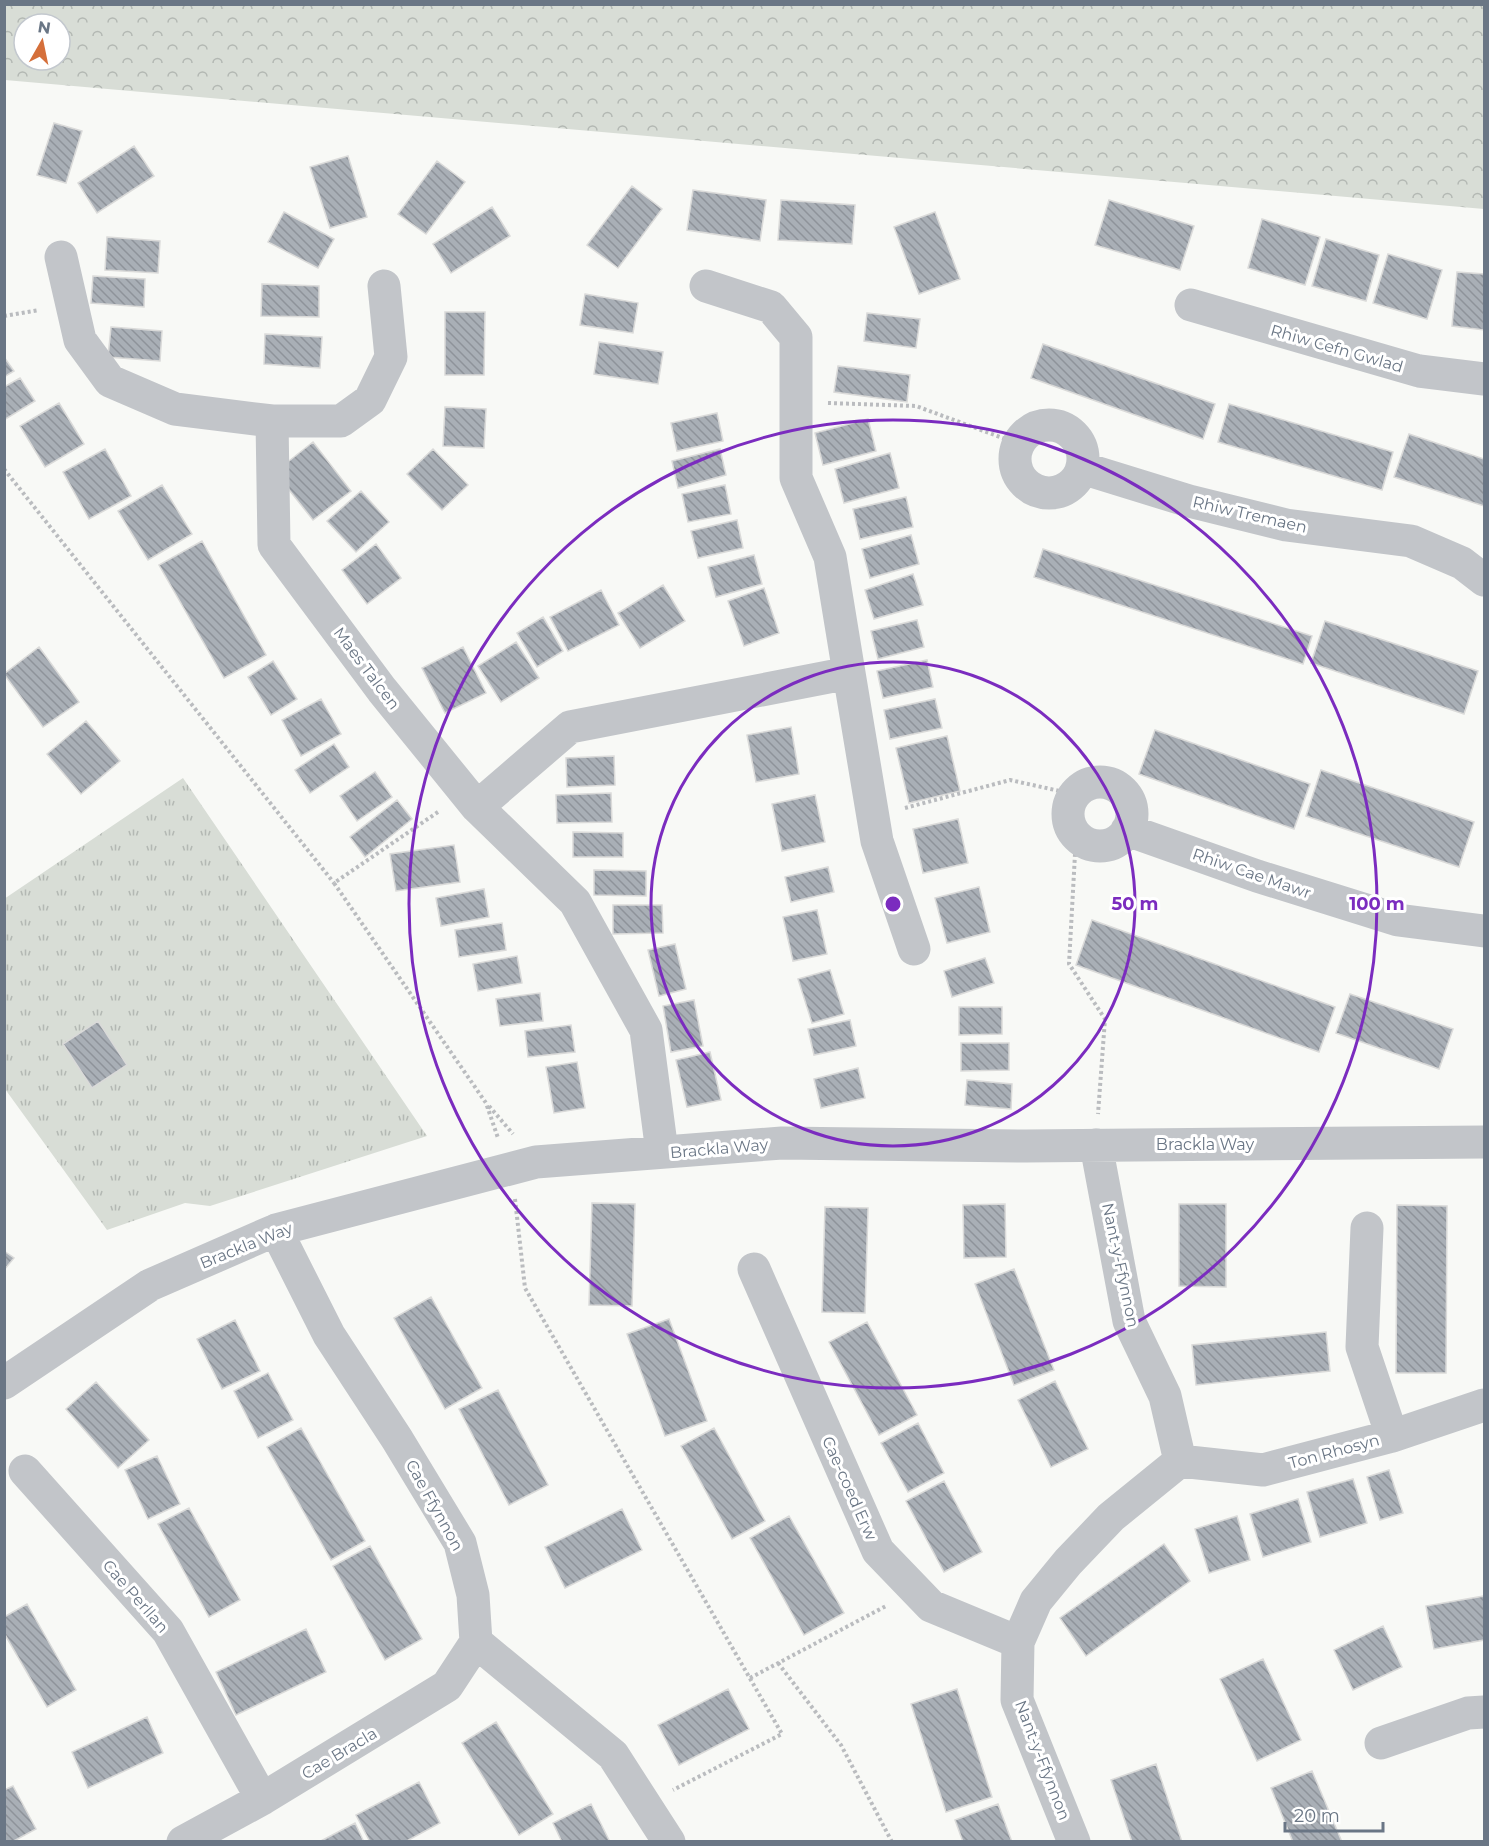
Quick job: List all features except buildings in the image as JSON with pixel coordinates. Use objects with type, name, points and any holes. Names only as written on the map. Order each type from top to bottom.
[{"type":"street","points":[[60,257],[80,340],[110,381],[175,410],[272,421],[341,421],[370,400],[391,357],[384,286]]},
{"type":"street","points":[[706,286],[771,307],[796,337],[796,478],[831,557],[877,841],[914,949]]},
{"type":"street","name":"Rhiw Cefn Gwlad","points":[[1191,305],[1419,372],[1485,379]]},
{"type":"street","name":"Maes Talcen","points":[[272,421],[274,545],[382,690],[471,800],[575,902],[646,1030],[662,1152]]},
{"type":"street","points":[[1058,427],[1077,440],[1083,456],[1082,468],[1069,487],[1051,494],[1039,492],[1028,486],[1016,467],[1019,444],[1034,429],[1058,427]]},
{"type":"street","name":"Rhiw Tremaen","points":[[1082,468],[1189,501],[1286,525],[1411,541],[1462,563],[1485,580]]},
{"type":"street","points":[[471,800],[570,727],[849,673]]},
{"type":"street","points":[[1098,781],[1120,788],[1131,803],[1132,815],[1128,830],[1115,842],[1104,846],[1085,843],[1076,836],[1067,816],[1073,794],[1088,784],[1098,781]]},
{"type":"street","name":"Rhiw Cae Mawr","points":[[1128,830],[1257,876],[1398,920],[1485,931]]},
{"type":"street","name":"Brackla Way","points":[[4,1383],[150,1286],[276,1230],[536,1162],[782,1143],[1096,1145],[1485,1142]]},
{"type":"street","name":"Nant-y-Ffynnon","points":[[1074,1842],[1017,1700],[1018,1642],[1036,1601],[1068,1562],[1111,1517],[1180,1461],[1165,1396],[1129,1321],[1096,1145]]},
{"type":"street","points":[[1366,1228],[1362,1347],[1392,1436]]},
{"type":"street","name":"Cae Ffynnon","points":[[276,1230],[329,1335],[397,1439],[460,1543],[473,1594],[476,1642]]},
{"type":"street","name":"Cae-coed Erw","points":[[754,1269],[878,1551],[931,1606],[1018,1642]]},
{"type":"street","name":"Ton Rhosyn","points":[[1180,1461],[1263,1470],[1392,1436],[1485,1405]]},
{"type":"street","name":"Cae Perllan","points":[[25,1471],[168,1631],[261,1799]]},
{"type":"street","points":[[476,1642],[614,1755],[669,1842]]},
{"type":"street","name":"Cae Bracla","points":[[183,1842],[261,1799],[447,1686],[476,1642]]},
{"type":"street","points":[[1381,1743],[1468,1713],[1485,1712]]},
{"type":"path","points":[[796,403],[916,406],[1019,444]]},
{"type":"path","points":[[4,469],[334,883],[486,1103],[499,1142]]},
{"type":"path","points":[[873,816],[1010,780],[1073,794]]},
{"type":"path","points":[[334,883],[471,800]]},
{"type":"path","points":[[1076,836],[1069,964],[1105,1019],[1096,1145]]},
{"type":"path","points":[[514,1193],[525,1288],[783,1734],[645,1804]]},
{"type":"path","points":[[750,1678],[915,1590]]},
{"type":"path","points":[[778,1663],[841,1745],[892,1842]]},
{"type":"green space","points":[[4,5],[1484,5],[1484,209],[5,80]]},
{"type":"green space","points":[[183,778],[427,1136],[210,1206],[185,1203],[107,1230],[5,1089],[4,899]]}]
